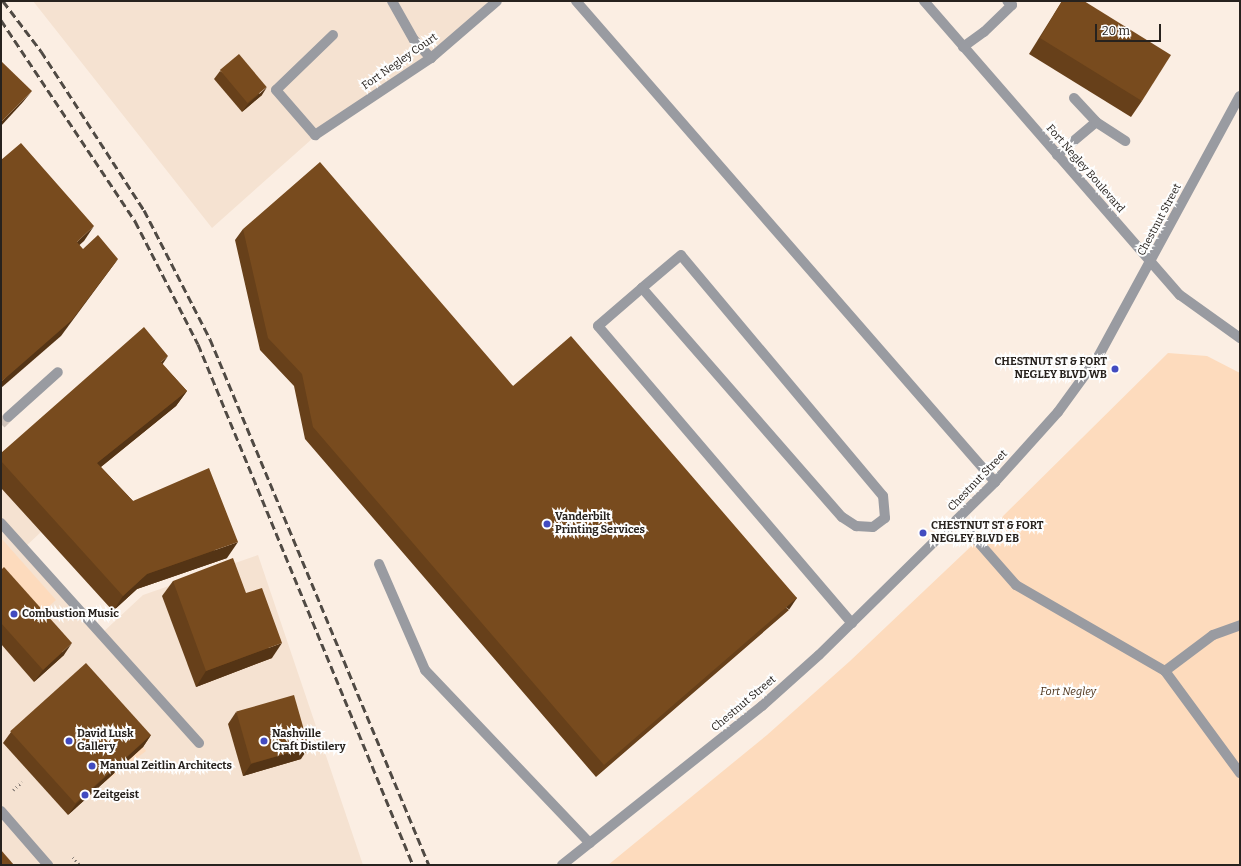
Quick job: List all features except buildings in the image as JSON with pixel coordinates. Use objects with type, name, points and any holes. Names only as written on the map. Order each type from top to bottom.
[{"type":"street","points":[[392,1],[414,40],[431,58]]},
{"type":"street","name":"Fort Negley Court","points":[[334,35],[276,90],[315,135],[331,122],[431,58],[497,1]]},
{"type":"street","points":[[576,1],[995,482]]},
{"type":"street","name":"Fort Negley Boulevard","points":[[924,1],[1180,295],[1240,338]]},
{"type":"street","points":[[963,47],[984,32],[1012,5],[1007,1]]},
{"type":"street","name":"Chestnut Street","points":[[562,865],[762,706],[852,623],[958,519],[995,482],[1058,412],[1098,358],[1240,96]]},
{"type":"street","points":[[1074,98],[1096,122],[1125,141]]},
{"type":"street","points":[[1057,155],[1096,122]]},
{"type":"street","points":[[642,288],[842,517],[856,526],[873,527],[886,518],[883,496],[681,256],[642,288],[598,326],[852,623]]},
{"type":"street","points":[[8,417],[58,372]]},
{"type":"street","points":[[958,519],[1016,585],[1165,671],[1240,773]]},
{"type":"street","points":[[1,523],[199,743]]},
{"type":"street","points":[[379,564],[425,670],[590,843]]},
{"type":"street","points":[[1165,671],[1213,636],[1240,625]]},
{"type":"street","points":[[1,811],[48,865]]},
{"type":"path","points":[[13,790],[22,782]]},
{"type":"path","points":[[73,857],[80,865]]},
{"type":"shaded area","points":[[33,1],[497,1],[431,58],[331,122],[212,228]]},
{"type":"shaded area","points":[[2,489],[41,532],[24,548],[101,634],[143,595],[258,555],[363,865],[1,865]]},
{"type":"green space","name":"Fort Negley","points":[[1168,353],[1207,356],[1240,373],[1240,865],[608,865],[767,735],[850,661],[1001,518]]},
{"type":"green space","points":[[1,538],[56,600],[36,618],[1,579]]},
{"type":"green space","points":[[143,747],[146,751],[69,809],[66,805]]},
{"type":"tunnel","points":[[1,424],[8,417]]},
{"type":"railway","points":[[3,1],[41,51],[144,210],[210,339],[429,865]]},
{"type":"railway","points":[[1,20],[135,221],[198,344],[413,865]]},
{"type":"place","name":"CHESTNUT ST & FORT NEGLEY BLVD WB","points":[[1115,369]]},
{"type":"place","name":"Vanderbilt Printing Services","points":[[547,524]]},
{"type":"place","name":"CHESTNUT ST & FORT NEGLEY BLVD EB","points":[[923,533]]},
{"type":"place","name":"Combustion Music","points":[[14,614]]},
{"type":"place","name":"David Lusk Gallery","points":[[69,741]]},
{"type":"place","name":"Nashville Craft Distilery","points":[[264,741]]},
{"type":"place","name":"Manual Zeitlin Architects","points":[[92,766]]},
{"type":"place","name":"Zeitgeist","points":[[85,795]]}]
